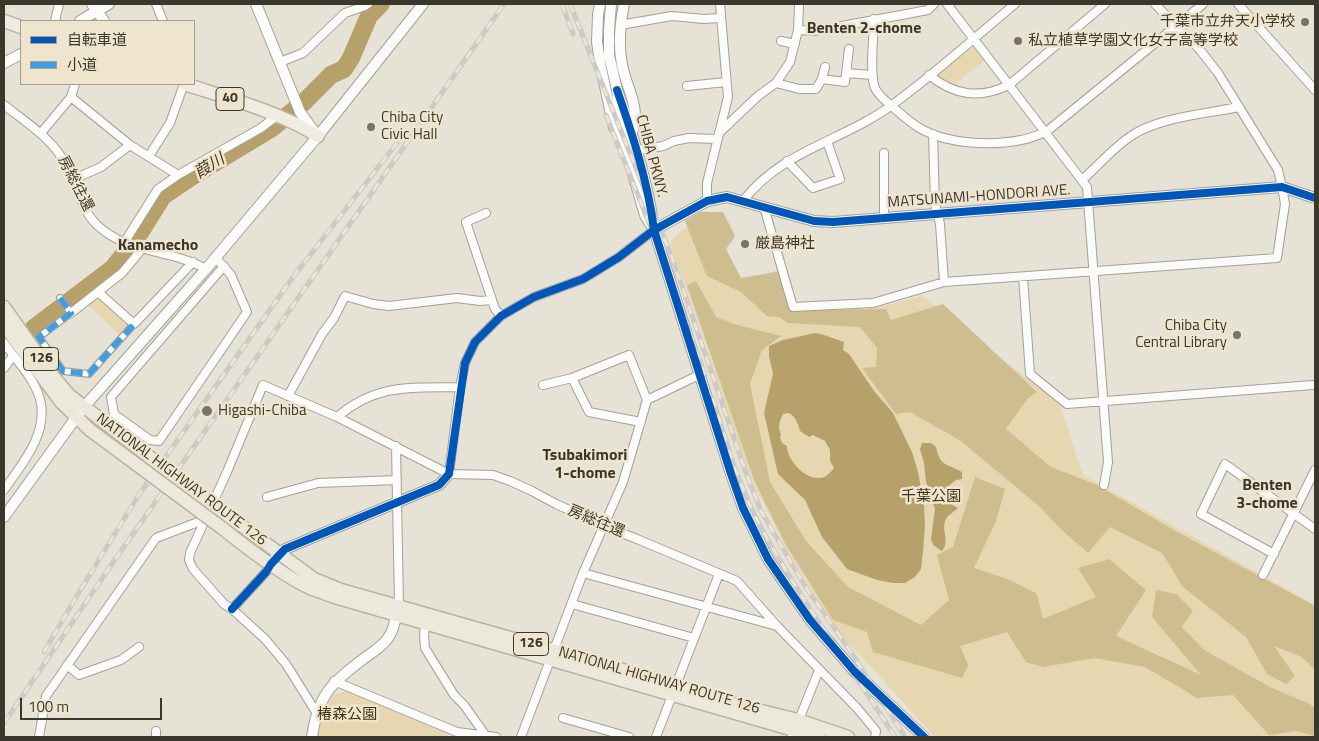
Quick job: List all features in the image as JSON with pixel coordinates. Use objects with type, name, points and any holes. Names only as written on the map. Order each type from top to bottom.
[{"type":"highway","name":"126","points":[[4,307],[53,376],[69,395],[79,412]]},
{"type":"highway","name":"126","points":[[4,325],[48,386],[79,412]]},
{"type":"highway","name":"NATIONAL HIGHWAY ROUTE 126","points":[[79,412],[156,462],[314,579],[398,610],[425,623],[552,655]]},
{"type":"highway","name":"NATIONAL HIGHWAY ROUTE 126","points":[[79,412],[148,473],[246,547],[311,588],[398,610],[552,655],[741,706],[818,737]]},
{"type":"highway","name":"NATIONAL HIGHWAY ROUTE 126","points":[[795,729],[848,737]]},
{"type":"main road","points":[[4,21],[20,27]]},
{"type":"main road","name":"40","points":[[187,85],[281,116],[318,136]]},
{"type":"street","points":[[55,20],[59,4]]},
{"type":"street","points":[[81,20],[94,7],[109,4]]},
{"type":"street","points":[[156,4],[163,20]]},
{"type":"street","points":[[256,4],[300,112],[318,136]]},
{"type":"street","points":[[280,62],[303,53],[345,13],[368,4]]},
{"type":"street","points":[[4,517],[79,412],[206,269],[318,136],[423,4]]},
{"type":"street","points":[[600,4],[597,42],[601,68],[614,128],[627,134],[636,120],[622,66],[620,25],[624,4]]},
{"type":"street","name":"CHIBA PKWY.","points":[[611,4],[609,55],[627,134],[651,208],[654,230],[743,508],[768,559],[816,628],[855,672],[924,737]]},
{"type":"street","points":[[707,201],[707,184],[728,97],[720,4]]},
{"type":"street","points":[[632,152],[663,146],[674,141],[689,138],[717,137],[758,96],[776,83],[790,62],[798,30],[799,4]]},
{"type":"street","points":[[798,30],[816,31],[928,10],[934,4]]},
{"type":"street","points":[[947,4],[1087,187],[1108,462],[1104,485]]},
{"type":"street","points":[[744,201],[762,180],[787,161],[856,127],[891,106],[1015,4]]},
{"type":"street","points":[[930,75],[948,88],[970,94],[984,94],[997,91],[1009,85],[1105,4]]},
{"type":"street","points":[[764,207],[793,307],[874,303],[944,282],[1277,258],[1285,204],[1278,170],[1218,73],[1200,50],[1155,4]]},
{"type":"street","points":[[874,20],[872,75],[874,87],[891,106],[924,131],[954,141],[974,143],[1008,142],[1023,140],[1046,132],[1203,4]]},
{"type":"street","points":[[1238,4],[1315,90]]},
{"type":"street","points":[[94,7],[103,20]]},
{"type":"street","points":[[620,25],[672,16],[704,19],[720,18]]},
{"type":"street","points":[[781,41],[795,44]]},
{"type":"street","points":[[822,79],[845,82],[849,49]]},
{"type":"street","points":[[4,63],[20,55]]},
{"type":"street","points":[[776,83],[799,89],[816,89],[822,79],[825,66]]},
{"type":"street","points":[[846,73],[872,75]]},
{"type":"street","points":[[688,86],[726,82]]},
{"type":"street","points":[[40,133],[71,97],[75,85]]},
{"type":"street","points":[[150,156],[170,123],[184,85]]},
{"type":"street","points":[[71,97],[130,146],[178,174]]},
{"type":"street","name":"房総往還","points":[[4,105],[40,133],[60,153],[74,179],[88,213],[96,224],[108,234],[124,243],[139,248]]},
{"type":"street","points":[[1082,179],[1130,136],[1145,128],[1161,123],[1238,108]]},
{"type":"street","points":[[124,243],[158,189],[178,174],[281,116]]},
{"type":"street","points":[[933,134],[935,204],[940,224],[944,282]]},
{"type":"street","points":[[787,161],[813,188],[840,179],[826,141]]},
{"type":"street","points":[[74,179],[101,167],[130,146]]},
{"type":"street","points":[[884,153],[884,218]]},
{"type":"street","name":"MATSUNAMI-HONDORI AVE.","points":[[654,230],[707,201],[727,197],[814,221],[833,222],[1282,187],[1315,198]]},
{"type":"street","points":[[486,213],[466,222],[495,309],[501,316]]},
{"type":"street","points":[[232,608],[266,572],[285,548],[439,485],[449,474],[460,387],[465,363],[475,342],[501,316],[534,297],[582,279],[619,257],[654,230]]},
{"type":"street","points":[[193,262],[89,374],[63,371],[39,337],[128,268],[139,248],[193,262],[206,269]]},
{"type":"street","points":[[216,257],[224,266],[231,275],[248,312],[159,441],[150,440],[114,414],[111,398],[224,266]]},
{"type":"street","points":[[1023,276],[1030,374],[1067,404],[1315,385]]},
{"type":"street","points":[[98,292],[134,324]]},
{"type":"street","points":[[288,396],[322,334],[334,318],[346,296],[373,304],[389,306],[456,298],[480,301],[492,300]]},
{"type":"street","points":[[60,298],[71,313]]},
{"type":"street","points":[[4,343],[31,379],[40,399],[41,423],[31,451],[4,490]]},
{"type":"street","points":[[521,737],[584,572],[623,482],[647,400],[628,354],[572,378],[543,385]]},
{"type":"street","points":[[4,368],[13,356]]},
{"type":"street","points":[[647,400],[699,375]]},
{"type":"street","points":[[572,378],[589,412],[640,422]]},
{"type":"street","name":"房総往還","points":[[206,519],[263,385],[337,417],[449,474],[493,476],[532,491],[604,526],[638,538],[737,581],[777,626],[857,708],[876,731],[875,737]]},
{"type":"street","points":[[337,417],[364,398],[380,392],[397,388],[460,387]]},
{"type":"street","points":[[312,737],[316,712],[325,694],[334,681],[383,644],[390,636],[398,610],[396,446]]},
{"type":"street","points":[[1274,554],[1201,514],[1225,464],[1315,529]]},
{"type":"street","points":[[1263,574],[1315,470]]},
{"type":"street","points":[[266,497],[318,483],[397,480]]},
{"type":"street","points":[[206,519],[190,553],[189,560],[193,569],[224,604],[232,608],[265,639],[286,664],[316,712]]},
{"type":"street","points":[[39,737],[46,696],[156,538],[206,519]]},
{"type":"street","points":[[584,572],[707,608],[777,626]]},
{"type":"street","points":[[656,737],[719,574]]},
{"type":"street","points":[[572,604],[694,638]]},
{"type":"street","points":[[425,623],[425,648],[454,695],[486,736]]},
{"type":"street","points":[[67,665],[79,675],[121,660],[139,647]]},
{"type":"street","points":[[795,729],[819,670]]},
{"type":"street","points":[[334,681],[456,735],[496,737]]},
{"type":"street","points":[[563,718],[629,737]]},
{"type":"green space","points":[[972,48],[985,60],[951,87],[936,76]]},
{"type":"green space","name":"千葉公園","points":[[711,212],[723,256],[743,281],[778,270],[791,313],[880,307],[923,296],[1060,405],[1083,475],[1315,605],[1315,737],[935,737],[835,628],[785,546],[752,481],[736,439],[670,242],[693,220],[693,217]]},
{"type":"green space","points":[[95,296],[99,297],[128,321],[128,327],[120,335],[86,303]]},
{"type":"green space","name":"椿森公園","points":[[346,691],[446,730],[450,737],[318,737],[319,720],[333,695]]},
{"type":"shaded area","points":[[700,212],[723,212],[735,236],[726,249],[741,278],[781,271],[792,310],[886,309],[891,320],[943,304],[1037,392],[1028,398],[1006,429],[1051,467],[1097,485],[1170,528],[1315,606],[1315,670],[1302,657],[1274,646],[1295,676],[1286,684],[1267,674],[1246,637],[1183,587],[1162,553],[1110,527],[1088,553],[1039,506],[961,441],[910,412],[896,414],[862,368],[876,367],[877,348],[860,327],[788,323],[779,317],[767,316],[741,292],[707,276],[685,221]]},
{"type":"shaded area","points":[[696,281],[716,317],[737,325],[781,336],[762,350],[750,384],[770,482],[806,541],[848,587],[921,625],[949,600],[937,555],[953,547],[975,477],[1005,489],[996,521],[974,568],[1010,580],[1037,594],[1043,619],[1096,597],[1078,568],[1109,559],[1146,590],[1116,636],[1201,675],[1152,617],[1156,590],[1176,594],[1193,611],[1182,627],[1204,650],[1272,688],[1308,703],[1315,708],[1315,736],[1297,731],[1269,735],[1233,695],[1197,698],[1145,667],[1094,658],[1043,667],[1026,662],[1007,632],[960,646],[968,665],[962,678],[873,652],[867,632],[833,620],[786,545],[754,480],[687,285]]},
{"type":"shaded area","points":[[815,333],[844,342],[843,350],[849,354],[874,391],[893,413],[912,452],[924,504],[925,526],[921,569],[915,577],[905,583],[877,580],[847,569],[822,537],[805,500],[778,474],[764,413],[773,374],[769,346],[783,340]],"holes":[[[788,413],[793,416],[800,431],[809,437],[813,435],[825,441],[830,450],[830,461],[834,468],[825,477],[807,475],[797,467],[790,457],[787,446],[782,443],[779,428],[783,414]]]},
{"type":"shaded area","points":[[922,443],[931,443],[936,447],[939,458],[942,461],[962,472],[962,479],[956,480],[947,487],[946,493],[949,503],[958,508],[948,516],[944,523],[946,543],[942,551],[933,545],[931,539],[935,509],[926,482],[920,449]]},
{"type":"waterway","name":"葭川","points":[[34,328],[112,269],[136,239],[163,196],[272,128],[304,102],[331,75],[344,69],[351,58],[369,16],[381,4]]},
{"type":"railway","points":[[4,723],[114,561],[504,4]]},
{"type":"railway","points":[[562,4],[573,34]]},
{"type":"railway","points":[[570,4],[673,260],[746,473],[761,511],[805,586],[851,652],[905,737]]},
{"type":"railway","points":[[606,115],[665,263],[705,375]]},
{"type":"railway","points":[[44,652],[138,496],[293,277],[397,143]]},
{"type":"railway","points":[[713,398],[737,473],[755,516],[787,573],[895,737]]},
{"type":"marked path","points":[[60,298],[71,313],[39,337],[63,371],[89,374],[134,324]]},
{"type":"cycle path","points":[[617,90],[644,177],[654,230],[743,508],[768,559],[810,620],[855,672],[924,737]]},
{"type":"cycle path","points":[[232,609],[285,549],[439,485],[449,474],[465,363],[475,342],[501,316],[534,297],[583,279],[619,257],[654,230],[707,201],[727,197],[814,221],[833,222],[1282,187],[1315,198]]},
{"type":"place","name":"千葉市立弁天小学校","points":[[1305,22]]},
{"type":"place","name":"私立植草学園文化女子高等学校","points":[[1018,41]]},
{"type":"place","name":"Chiba City Civic Hall","points":[[371,127]]},
{"type":"place","name":"厳島神社","points":[[745,244]]},
{"type":"place","name":"Chiba City Central Library","points":[[1237,335]]},
{"type":"place","name":"Higashi-Chiba","points":[[207,411]]},
{"type":"district","name":"Benten 2-chome","points":[[864,29]]},
{"type":"district","name":"Kanamecho","points":[[158,246]]},
{"type":"district","name":"Tsubakimori 1-chome","points":[[585,465]]},
{"type":"district","name":"Benten 3-chome","points":[[1267,495]]}]
